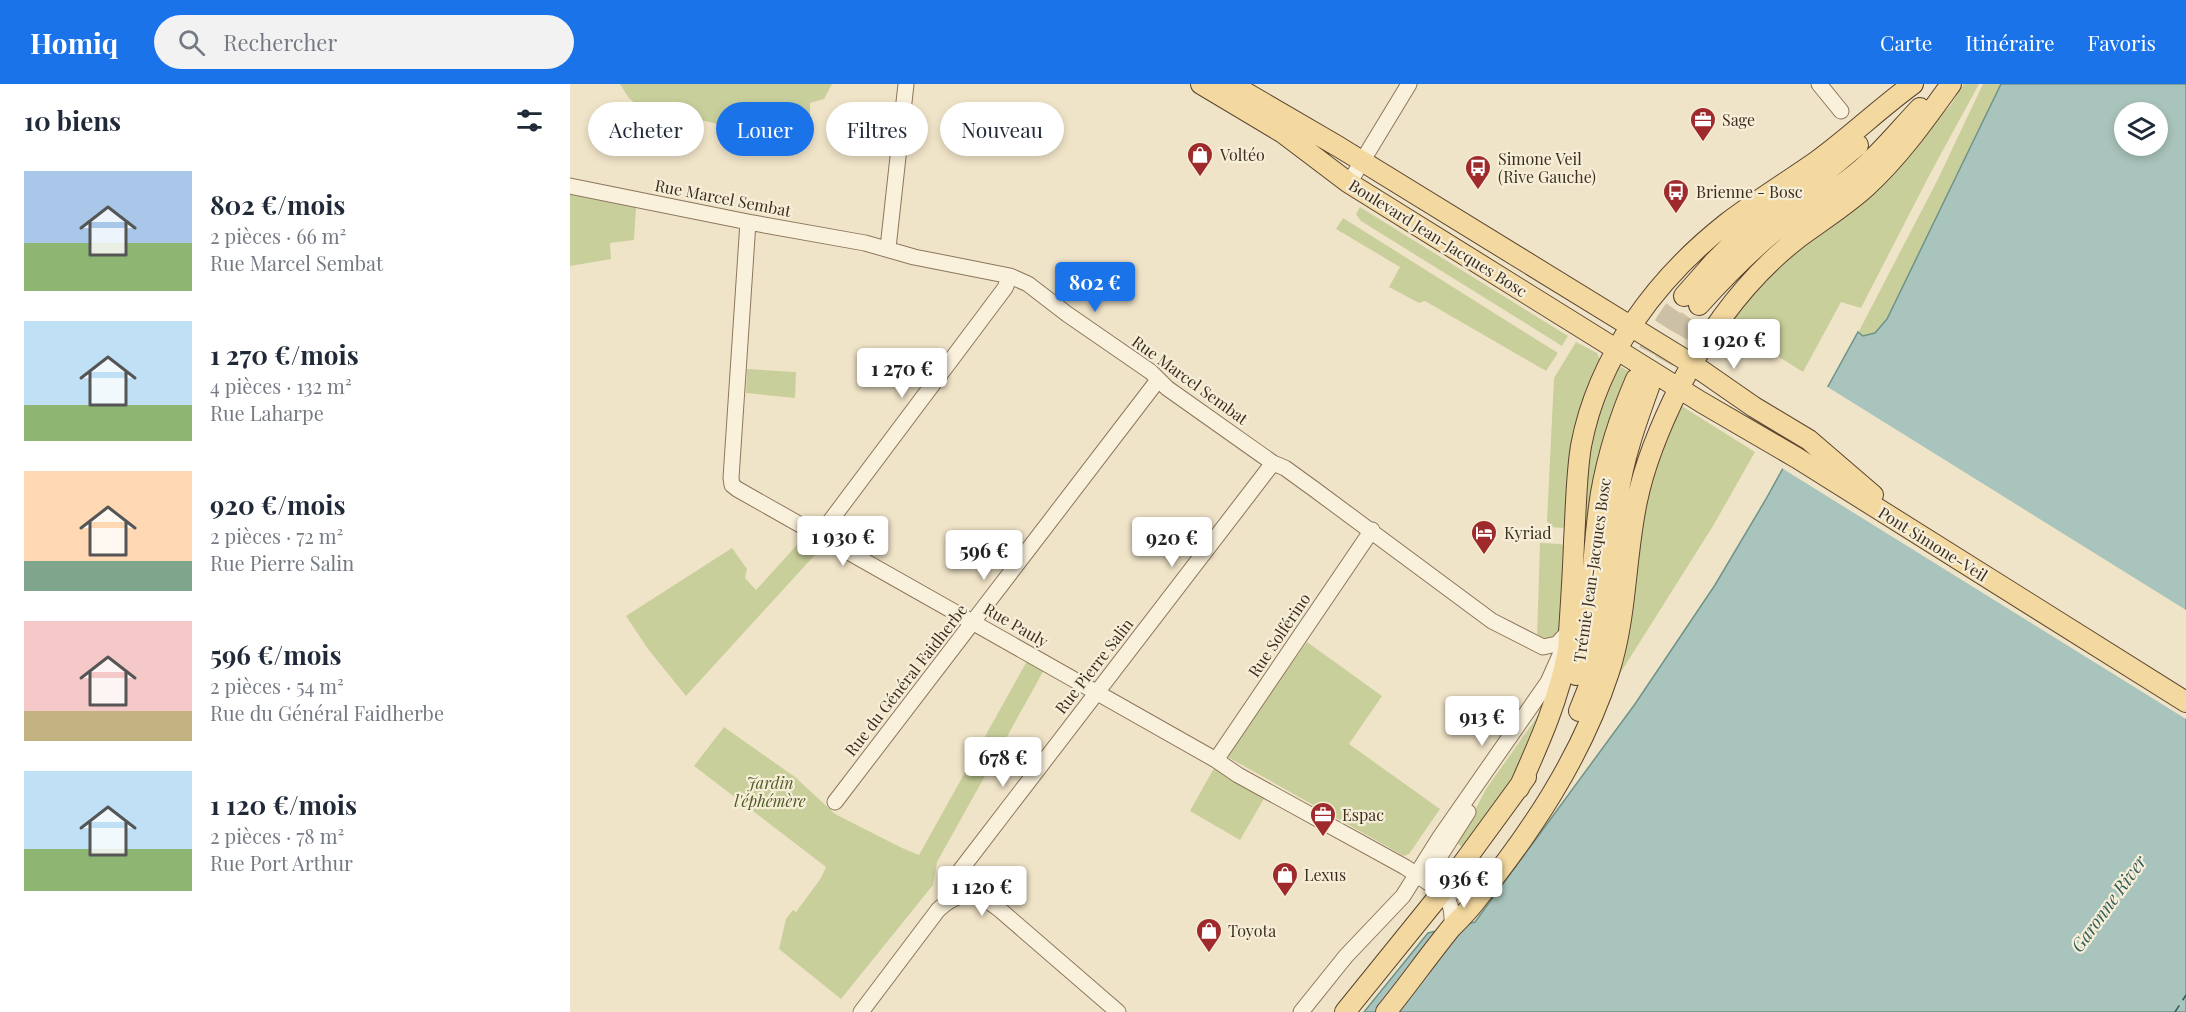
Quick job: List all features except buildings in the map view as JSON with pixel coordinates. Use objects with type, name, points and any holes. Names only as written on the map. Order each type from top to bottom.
[{"type":"main road","name":"Boulevard Jean-Jacques Bosc","points":[[1201,84],[1283,133],[1349,183],[1679,388]]},
{"type":"main road","name":"Boulevard Jean-Jacques Bosc","points":[[1231,84],[1362,161],[1692,364]]},
{"type":"main road","points":[[1914,84],[1868,135],[1845,156],[1788,197],[1741,235],[1715,261],[1691,301],[1786,222],[1869,163],[1943,84]]},
{"type":"main road","points":[[1345,1012],[1442,892],[1519,788],[1553,707],[1565,669],[1581,447],[1589,413],[1617,350],[1631,327],[1662,284],[1711,236],[1837,146],[1914,84]]},
{"type":"main road","points":[[1386,1012],[1522,840],[1542,811],[1574,755],[1609,672],[1623,607],[1637,501],[1656,437],[1692,364],[1720,320],[1747,287],[1781,252],[1842,207],[1882,172],[1911,138],[1951,84]]},
{"type":"main road","name":"Pont Simone-Veil","points":[[1692,364],[1754,407],[1809,440],[1876,497],[2186,689]]},
{"type":"main road","name":"Trémie Jean-Jacques Bosc","points":[[1519,788],[1550,741],[1560,721],[1579,667],[1586,632],[1601,494],[1618,421],[1642,383],[1618,496],[1615,546],[1604,635],[1584,699],[1534,806],[1522,840]]},
{"type":"main road","name":"Pont Simone-Veil","points":[[1679,388],[1743,425],[2186,702]]},
{"type":"street","points":[[888,249],[906,84]]},
{"type":"street","points":[[1206,84],[1236,94],[1334,154],[1362,161]]},
{"type":"street","points":[[1349,183],[1409,84]]},
{"type":"street","points":[[1819,84],[1841,111]]},
{"type":"street","name":"Rue Marcel Sembat","points":[[570,186],[888,249],[914,257],[1010,276],[1028,284],[1273,463],[1285,468],[1372,530],[1383,541],[1492,621],[1543,647],[1557,644],[1569,631]]},
{"type":"street","name":"Rue Pauly","points":[[748,222],[732,485],[1216,760],[1238,775],[1416,874],[1442,892]]},
{"type":"street","points":[[819,536],[1005,288],[1010,276]]},
{"type":"street","name":"Rue du Général Faidherbe","points":[[835,802],[1158,380]]},
{"type":"street","name":"Rue Pierre Salin","points":[[959,896],[957,879],[959,872],[1273,463]]},
{"type":"street","name":"Rue Solférino","points":[[1216,760],[1372,530]]},
{"type":"street","points":[[1301,1012],[1346,956],[1403,896],[1548,682],[1569,631]]},
{"type":"street","points":[[1452,927],[1451,905],[1435,877],[1438,859],[1482,789],[1506,743]]},
{"type":"street","points":[[1442,892],[1470,893],[1484,890]]},
{"type":"street","points":[[861,1012],[938,910],[949,900],[959,896],[975,895],[986,900],[1118,1012]]},
{"type":"green space","points":[[620,84],[832,84],[824,99],[814,102],[716,102],[716,124],[704,121],[704,102],[634,102]]},
{"type":"green space","points":[[1964,84],[1979,84],[1861,308],[1841,302],[1803,372],[1724,322],[1759,279],[1878,182],[1950,106]]},
{"type":"green space","points":[[1983,84],[2001,84],[1887,319],[1875,333],[1863,336],[1858,333],[1937,181]]},
{"type":"green space","points":[[570,194],[636,207],[634,240],[610,243],[611,259],[570,266]]},
{"type":"green space","points":[[1360,207],[1568,336],[1562,346],[1361,221],[1356,214]]},
{"type":"green space","points":[[1343,218],[1558,353],[1546,371],[1425,301],[1419,303],[1389,287],[1400,267],[1336,229]]},
{"type":"green space","points":[[1576,342],[1597,353],[1602,364],[1567,526],[1551,527],[1547,521],[1554,378]]},
{"type":"green space","points":[[1618,365],[1630,372],[1577,634],[1587,457],[1597,413]]},
{"type":"green space","points":[[747,369],[796,372],[795,398],[746,393]]},
{"type":"green space","points":[[1680,405],[1755,452],[1713,526],[1609,691],[1654,465]]},
{"type":"green space","points":[[805,536],[823,546],[686,696],[648,649],[626,616],[732,548],[747,569],[745,578],[756,590]]},
{"type":"green space","points":[[1540,543],[1561,544],[1566,547],[1561,634],[1545,641],[1537,637]]},
{"type":"green space","points":[[1307,642],[1382,696],[1349,744],[1440,809],[1409,854],[1404,856],[1226,756]]},
{"type":"green space","name":"Jardin l'éphémère","points":[[1027,661],[1044,670],[937,862],[933,885],[841,999],[779,949],[786,919],[793,910],[796,912],[821,878],[826,867],[694,766],[724,727],[795,777],[835,814],[919,855]]},
{"type":"green space","points":[[1542,710],[1522,764],[1462,847],[1456,842],[1486,789]]},
{"type":"green space","points":[[1214,768],[1265,797],[1240,840],[1190,811]]},
{"type":"water","name":"Garonne River","points":[[2001,84],[2186,84],[2186,1012],[1364,1012],[1428,933],[1475,922],[1635,704],[1715,585],[1766,499],[1858,332],[1863,336],[1875,333],[1887,319]]},
{"type":"pier","points":[[1826,386],[2186,610],[2186,719],[1780,467]]},
{"type":"ferry route","points":[[2175,1012],[2186,995]]},
{"type":"tunnel","points":[[1636,379],[1657,336],[1684,296]]},
{"type":"tunnel","points":[[1649,387],[1684,325],[1699,305]]},
{"type":"place","name":"Sage","points":[[1703,143]]},
{"type":"place","name":"Voltéo","points":[[1200,178]]},
{"type":"place","name":"Simone Veil (Rive Gauche)","points":[[1478,191]]},
{"type":"place","name":"Brienne - Bosc","points":[[1676,215]]},
{"type":"place","name":"Kyriad","points":[[1484,556]]},
{"type":"place","name":"Espac","points":[[1323,838]]},
{"type":"place","name":"Lexus","points":[[1285,898]]},
{"type":"place","name":"Toyota","points":[[1209,954]]}]
